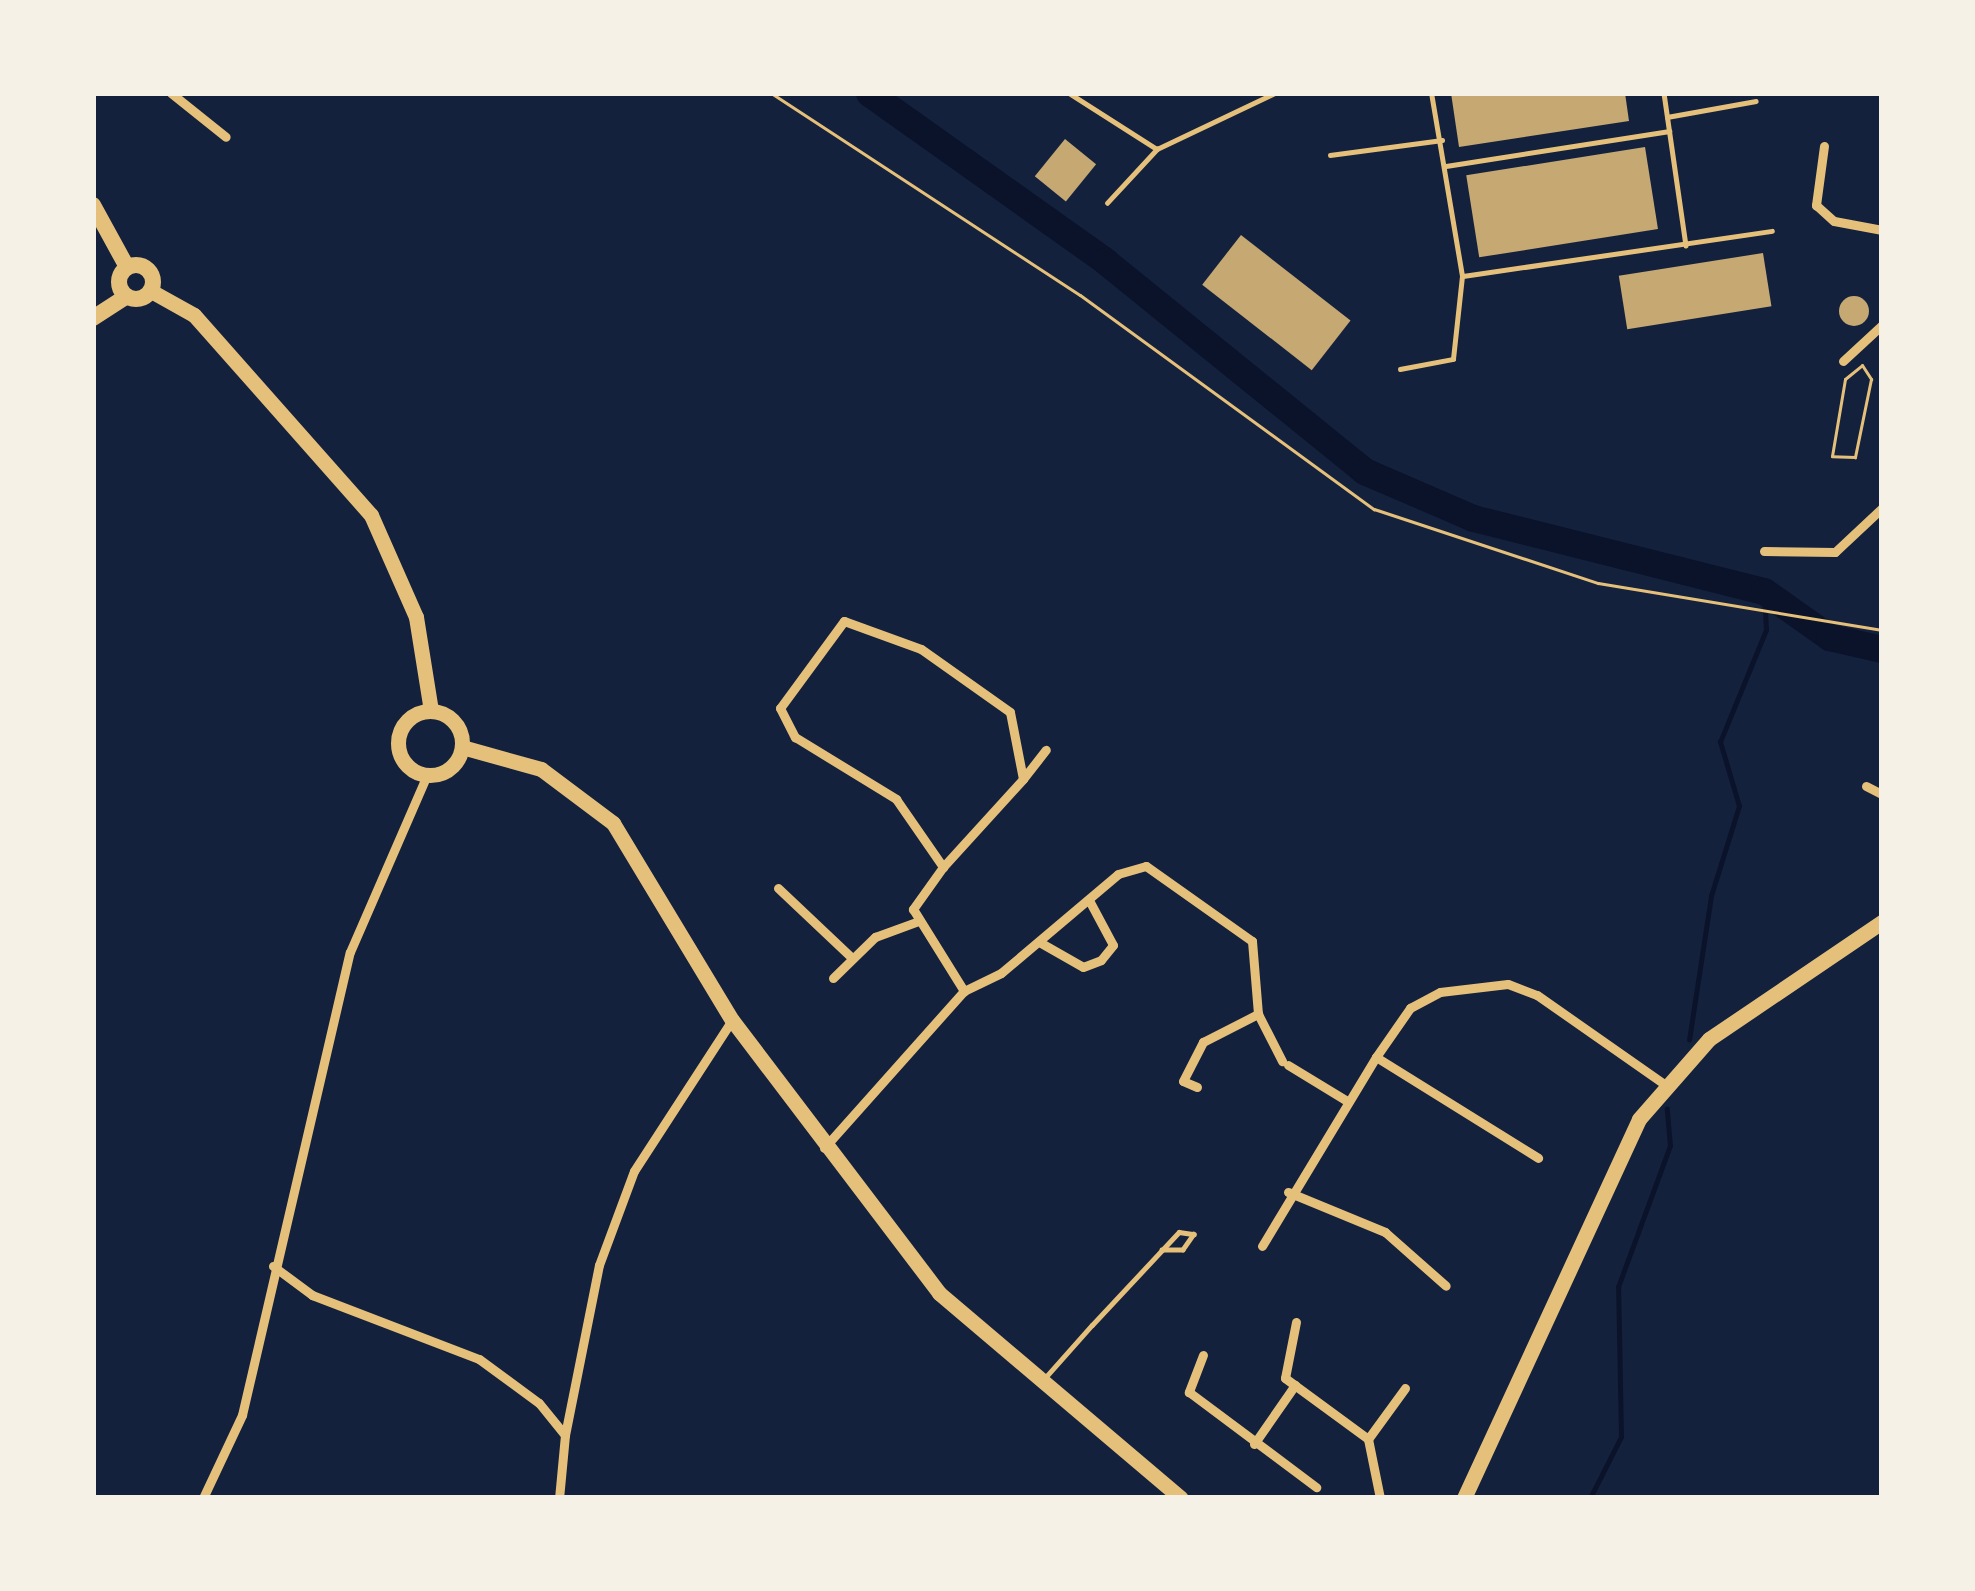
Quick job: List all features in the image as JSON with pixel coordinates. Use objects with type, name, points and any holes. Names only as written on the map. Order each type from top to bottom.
[{"type":"highway","points":[[93,205],[128,267],[127,296]]},
{"type":"highway","points":[[93,318],[127,296],[151,291],[149,270],[128,267]]},
{"type":"main road","points":[[151,291],[194,315],[370,514],[416,617],[431,712]]},
{"type":"main road","points":[[431,712],[451,719],[462,748],[446,771],[427,776],[398,747],[410,718],[431,712]]},
{"type":"main road","points":[[462,748],[517,758],[593,802],[637,855],[732,1020],[824,1148],[955,1311],[1181,1498]]},
{"type":"main road","points":[[1464,1498],[1664,1084],[1748,1009],[1882,922]]},
{"type":"street","points":[[171,93],[226,137]]},
{"type":"street","points":[[1824,146],[1816,205],[1834,221],[1882,230]]},
{"type":"street","points":[[1843,361],[1882,325]]},
{"type":"street","points":[[1764,551],[1835,552],[1882,508]]},
{"type":"street","points":[[944,868],[896,799],[786,723],[782,697],[836,629],[860,619],[994,692],[1010,712],[1023,779]]},
{"type":"street","points":[[964,992],[916,922],[917,895],[1046,751]]},
{"type":"street","points":[[203,1498],[242,1415],[344,971],[427,776]]},
{"type":"street","points":[[1866,786],[1882,794]]},
{"type":"street","points":[[824,1148],[964,992],[1041,943],[1118,874],[1146,866],[1172,875],[1252,941],[1258,1014],[1285,1063],[1347,1101]]},
{"type":"street","points":[[778,888],[850,956]]},
{"type":"street","points":[[1041,943],[1083,968],[1101,960],[1113,945],[1089,900]]},
{"type":"street","points":[[833,978],[850,956],[916,922]]},
{"type":"street","points":[[1262,1246],[1288,1192],[1410,1008],[1440,992],[1508,984],[1587,1024],[1664,1084]]},
{"type":"street","points":[[1197,1087],[1183,1081],[1204,1042],[1258,1014]]},
{"type":"street","points":[[559,1498],[566,1435],[599,1265],[634,1171],[732,1020]]},
{"type":"street","points":[[1376,1057],[1538,1158]]},
{"type":"street","points":[[1288,1192],[1385,1232],[1446,1286]]},
{"type":"street","points":[[273,1267],[312,1294],[479,1359],[566,1435]]},
{"type":"street","points":[[1296,1322],[1281,1364],[1295,1385],[1368,1439],[1380,1498]]},
{"type":"street","points":[[1203,1355],[1189,1392],[1316,1487]]},
{"type":"street","points":[[1254,1444],[1295,1385]]},
{"type":"street","points":[[1368,1439],[1405,1388]]},
{"type":"lane","points":[[1069,93],[1157,149]]},
{"type":"lane","points":[[1107,202],[1157,149],[1275,93]]},
{"type":"lane","points":[[1400,369],[1453,359],[1462,276],[1431,93]]},
{"type":"lane","points":[[1664,93],[1686,245]]},
{"type":"lane","points":[[1667,117],[1756,101]]},
{"type":"lane","points":[[1446,166],[1669,131]]},
{"type":"lane","points":[[1330,155],[1442,140]]},
{"type":"lane","points":[[1462,276],[1772,231]]},
{"type":"lane","points":[[1040,1384],[1162,1250],[1179,1232],[1194,1234],[1183,1250],[1162,1250]]},
{"type":"path","points":[[771,93],[1080,295],[1374,509],[1598,583],[1778,620],[1882,630]]},
{"type":"path","points":[[1862,364],[1871,380],[1848,459],[1829,452],[1845,379],[1862,364]]},
{"type":"building","points":[[1451,93],[1625,93],[1629,121],[1459,147]]},
{"type":"building","points":[[1065,139],[1096,164],[1066,201],[1035,176]]},
{"type":"building","points":[[1645,147],[1658,229],[1479,257],[1466,175]]},
{"type":"building","points":[[1241,235],[1351,321],[1312,370],[1202,285]]},
{"type":"building","points":[[1763,253],[1771,306],[1627,329],[1619,276]]},
{"type":"building","points":[[1854,296],[1869,311],[1854,326],[1839,311]]},
{"type":"waterway","points":[[869,93],[1105,261],[1364,471],[1473,518],[1764,591],[1829,637],[1882,649]]},
{"type":"waterway","points":[[1689,1040],[1711,896],[1739,806],[1720,742],[1766,630],[1764,591]]},
{"type":"waterway","points":[[1590,1498],[1621,1437],[1618,1287],[1670,1146],[1667,1109]]}]
